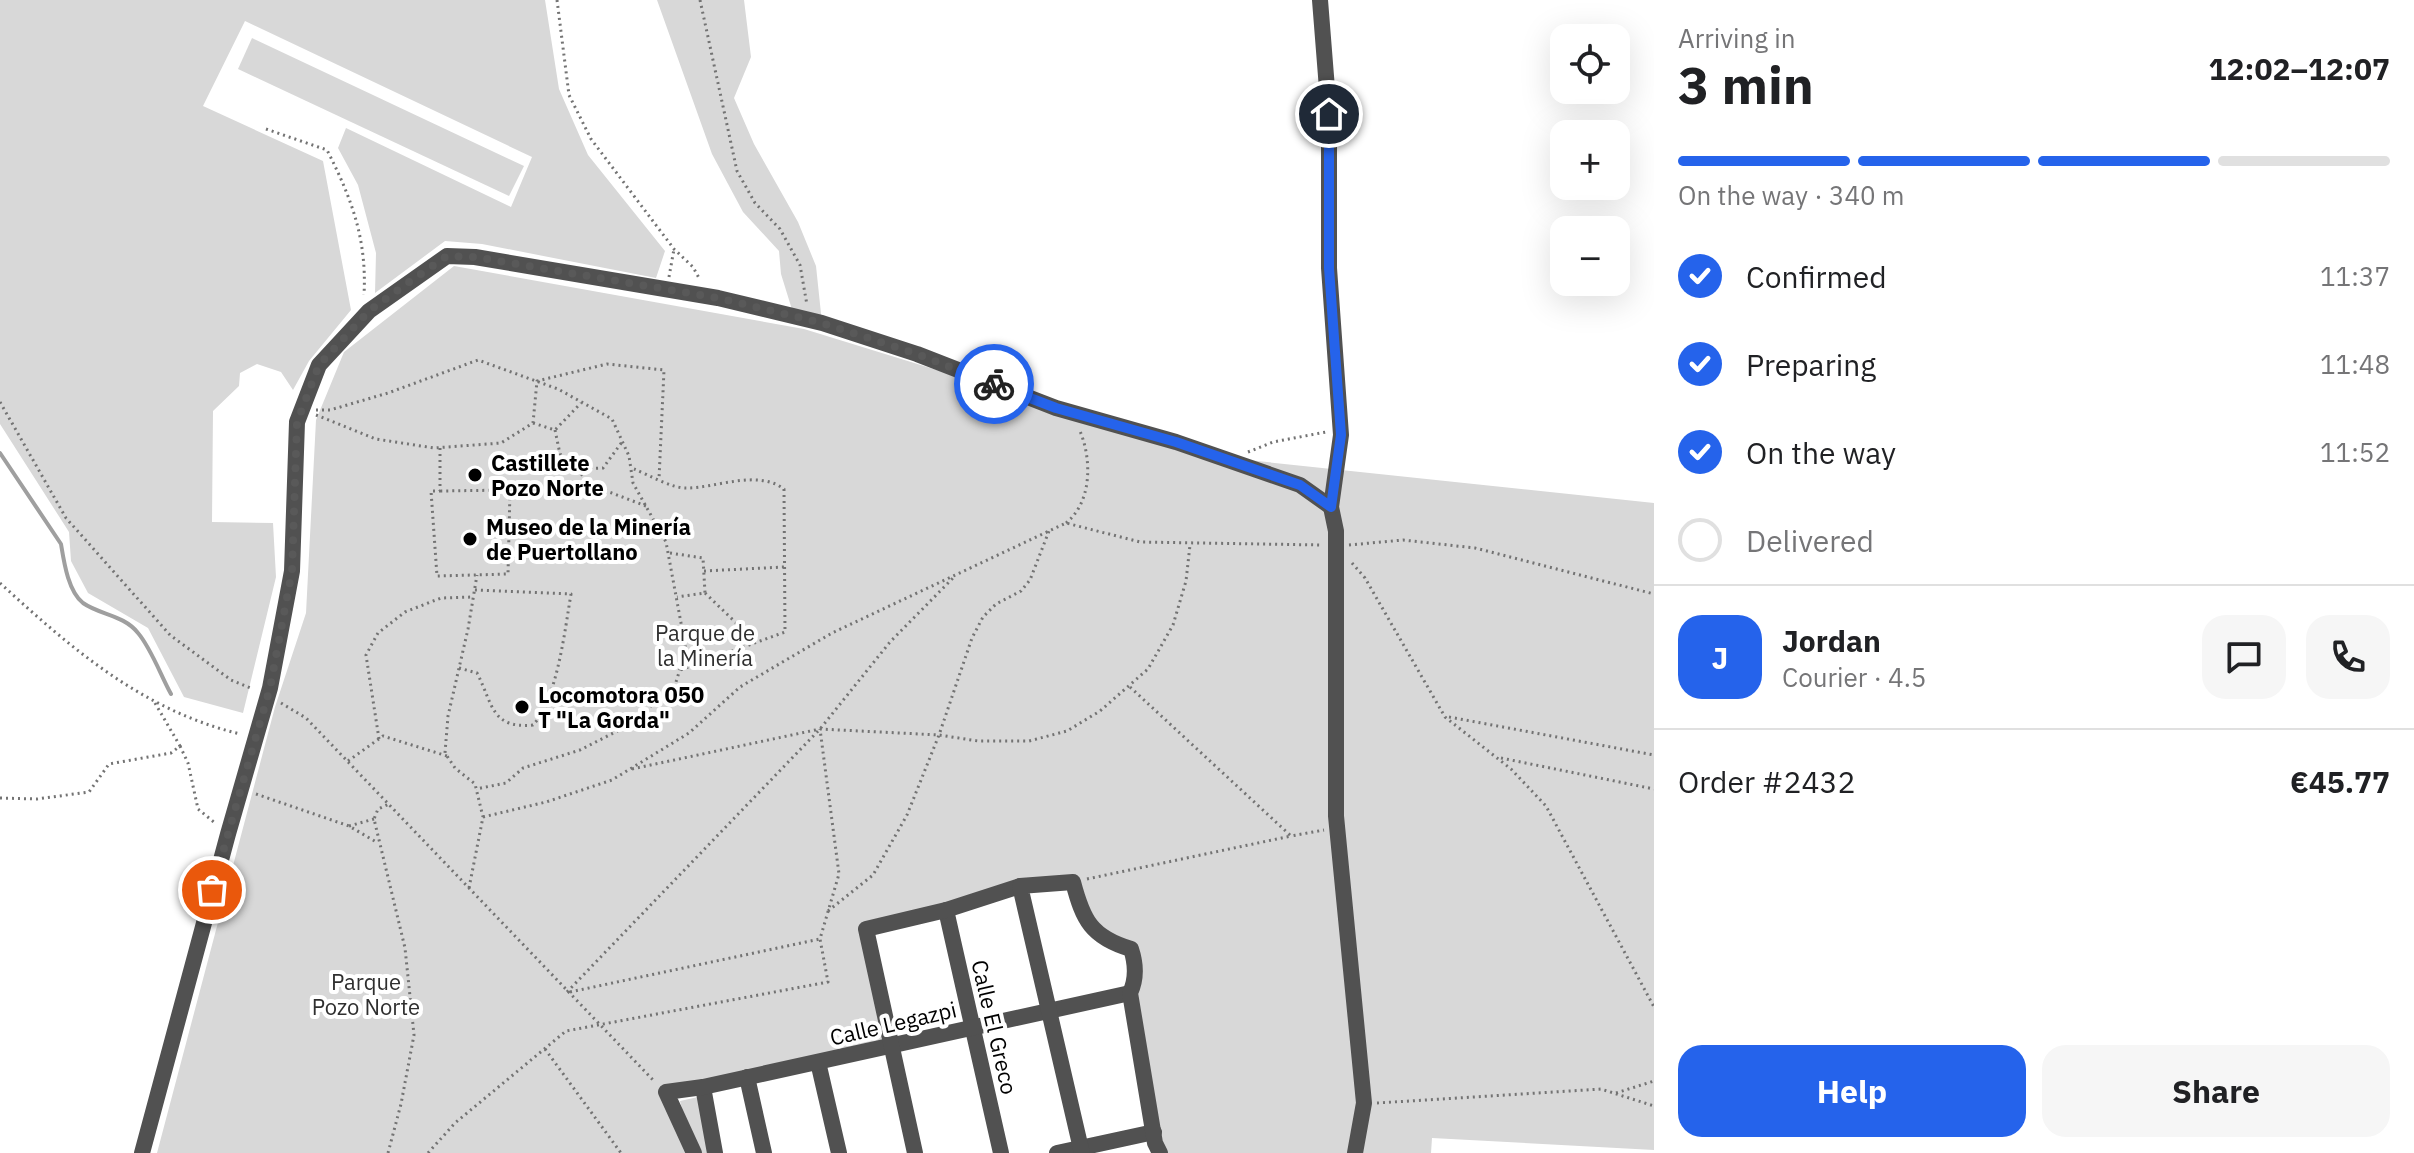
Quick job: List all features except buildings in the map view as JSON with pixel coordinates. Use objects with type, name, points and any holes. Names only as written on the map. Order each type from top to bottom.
[{"type":"street","points":[[1320,0],[1329,114],[1329,268],[1341,427],[1331,507],[1336,531],[1337,828],[1364,1103],[1355,1153]]},
{"type":"street","points":[[142,1153],[268,696],[292,571],[297,422],[319,365],[362,319],[447,256],[475,257],[708,296],[809,320],[917,354],[1070,412],[1236,462],[1300,485],[1331,507]]},
{"type":"street","points":[[915,1153],[866,929],[946,910],[1020,886],[1073,882],[1080,910],[1088,924],[1101,937],[1131,949],[1135,963],[1134,984],[1130,993],[1158,1153]]},
{"type":"street","points":[[1020,886],[1082,1150]]},
{"type":"street","name":"Calle El Greco","points":[[946,910],[1001,1153]]},
{"type":"street","name":"Calle Legazpi","points":[[666,1092],[703,1087],[1130,993]]},
{"type":"street","points":[[818,1062],[839,1153]]},
{"type":"street","points":[[747,1077],[764,1153]]},
{"type":"street","points":[[703,1087],[715,1153]]},
{"type":"street","points":[[666,1092],[694,1153]]},
{"type":"street","points":[[1057,1153],[1154,1132]]},
{"type":"path","points":[[557,0],[569,95],[591,139],[674,249],[693,267],[708,296]]},
{"type":"path","points":[[700,0],[737,171],[755,203],[780,229],[800,265],[809,320]]},
{"type":"path","points":[[266,129],[327,150],[349,194],[365,261],[362,319]]},
{"type":"path","points":[[667,290],[674,249]]},
{"type":"path","points":[[302,409],[330,410],[388,393],[478,360],[558,389],[612,419],[629,456],[633,483],[669,553],[686,650],[676,682],[633,723],[580,750],[523,768],[506,783],[476,789]]},
{"type":"path","points":[[537,381],[607,364],[664,370],[659,479]]},
{"type":"path","points":[[533,423],[537,381]]},
{"type":"path","points":[[0,402],[66,518],[170,635],[231,680],[268,696],[306,718],[666,1092]]},
{"type":"path","points":[[555,430],[582,402]]},
{"type":"path","points":[[302,409],[376,439],[440,448],[501,443],[533,423],[555,430]]},
{"type":"path","points":[[483,817],[546,802],[612,780],[689,733],[740,687],[832,633],[1066,523],[1081,504],[1088,473],[1083,439],[1070,412]]},
{"type":"path","points":[[1236,462],[1250,451],[1273,442],[1341,427]]},
{"type":"path","points":[[555,430],[560,454],[578,469],[588,484],[646,506]]},
{"type":"path","points":[[578,469],[603,468],[622,442]]},
{"type":"path","points":[[440,448],[440,491]]},
{"type":"path","points":[[634,469],[683,489],[744,480],[775,483],[784,489],[785,632],[680,670]]},
{"type":"path","points":[[510,490],[508,574],[437,576],[431,491],[440,491],[510,490]]},
{"type":"path","points":[[1066,523],[1140,542],[1365,545],[1403,540],[1475,548],[1654,594]]},
{"type":"path","points":[[828,911],[873,875],[907,815],[939,735],[972,638],[983,617],[996,604],[1021,591],[1030,580],[1049,531]]},
{"type":"path","points":[[629,770],[820,729],[939,735],[978,741],[1029,741],[1046,737],[1085,721],[1130,687],[1148,669],[1173,625],[1186,581],[1190,545]]},
{"type":"path","points":[[1336,545],[1365,578],[1445,717],[1511,769],[1546,806],[1654,1007]]},
{"type":"path","points":[[669,553],[703,558],[705,593],[756,642]]},
{"type":"path","points":[[704,571],[784,567]]},
{"type":"path","points":[[567,992],[820,729],[890,642],[958,573]]},
{"type":"path","points":[[469,888],[483,817],[475,784],[455,768],[445,753],[448,716],[477,575]]},
{"type":"path","points":[[0,583],[66,644],[154,701],[206,726],[255,738]]},
{"type":"path","points":[[459,668],[477,673],[497,717],[515,726],[533,725],[543,715],[559,661],[571,594],[474,590]]},
{"type":"path","points":[[677,597],[705,593]]},
{"type":"path","points":[[379,739],[366,655],[378,633],[405,612],[441,598],[473,597]]},
{"type":"path","points":[[1130,687],[1291,836]]},
{"type":"path","points":[[154,701],[188,763],[198,809],[228,834]]},
{"type":"path","points":[[1445,717],[1654,755]]},
{"type":"path","points":[[428,1153],[455,1123],[566,1031],[828,982],[820,939],[839,874],[820,729]]},
{"type":"path","points":[[348,761],[383,736],[447,756]]},
{"type":"path","points":[[0,798],[37,799],[89,792],[109,764],[171,753],[180,746]]},
{"type":"path","points":[[1497,757],[1654,789]]},
{"type":"path","points":[[241,789],[349,826],[380,844]]},
{"type":"path","points":[[388,1153],[414,1035],[405,948],[374,819],[378,809],[389,804]]},
{"type":"path","points":[[349,826],[374,819]]},
{"type":"path","points":[[1073,882],[1337,828]]},
{"type":"path","points":[[567,992],[820,939]]},
{"type":"path","points":[[545,1048],[621,1153]]},
{"type":"path","points":[[1615,1093],[1654,1081]]},
{"type":"path","points":[[1364,1103],[1412,1103],[1601,1089],[1654,1106]]},
{"type":"green space","points":[[0,0],[545,0],[559,89],[588,155],[665,251],[656,278],[482,244],[445,241],[375,293],[376,253],[358,185],[338,148],[346,128],[511,207],[532,157],[245,21],[203,106],[323,161],[351,310],[309,361],[293,390],[281,372],[257,364],[240,373],[239,386],[213,411],[212,522],[273,523],[276,577],[243,713],[184,697],[148,628],[88,593],[71,561],[69,532],[0,424]]},
{"type":"green space","points":[[657,0],[744,0],[751,57],[734,98],[754,144],[798,222],[816,266],[822,323],[794,316],[781,274],[779,251],[743,212],[712,154]]},
{"type":"green space","points":[[252,38],[524,166],[509,196],[238,69]]},
{"type":"green space","name":"Parque de la Minería","points":[[454,266],[804,329],[1219,457],[1654,503],[1654,1150],[1432,1138],[1431,1153],[1160,1153],[1134,984],[1142,959],[1131,949],[1101,937],[1073,882],[867,929],[891,1046],[666,1092],[694,1153],[157,1153],[275,707],[306,613],[316,420],[344,352]]},
{"type":"green space","points":[[698,1097],[711,1153],[702,1153],[680,1101]]},
{"type":"waterway","points":[[0,453],[61,544],[68,576],[78,598],[90,607],[119,619],[138,633],[171,694]]},
{"type":"way so far","points":[[212,890],[270,688],[292,571],[297,422],[319,365],[369,311],[447,256],[475,257],[718,298],[822,323],[917,354],[994,384]]},
{"type":"place","name":"Castillete Pozo Norte","points":[[475,475]]},
{"type":"place","name":"Museo de la Minería de Puertollano","points":[[470,539]]},
{"type":"place","name":"Locomotora 050 T \"La Gorda\"","points":[[522,707]]},
{"type":"route","points":[[994,384],[1056,408],[1176,442],[1300,485],[1331,507],[1341,435],[1329,268],[1329,114]]},
{"type":"park label","name":"Parque Pozo Norte","points":[[366,994]]}]
